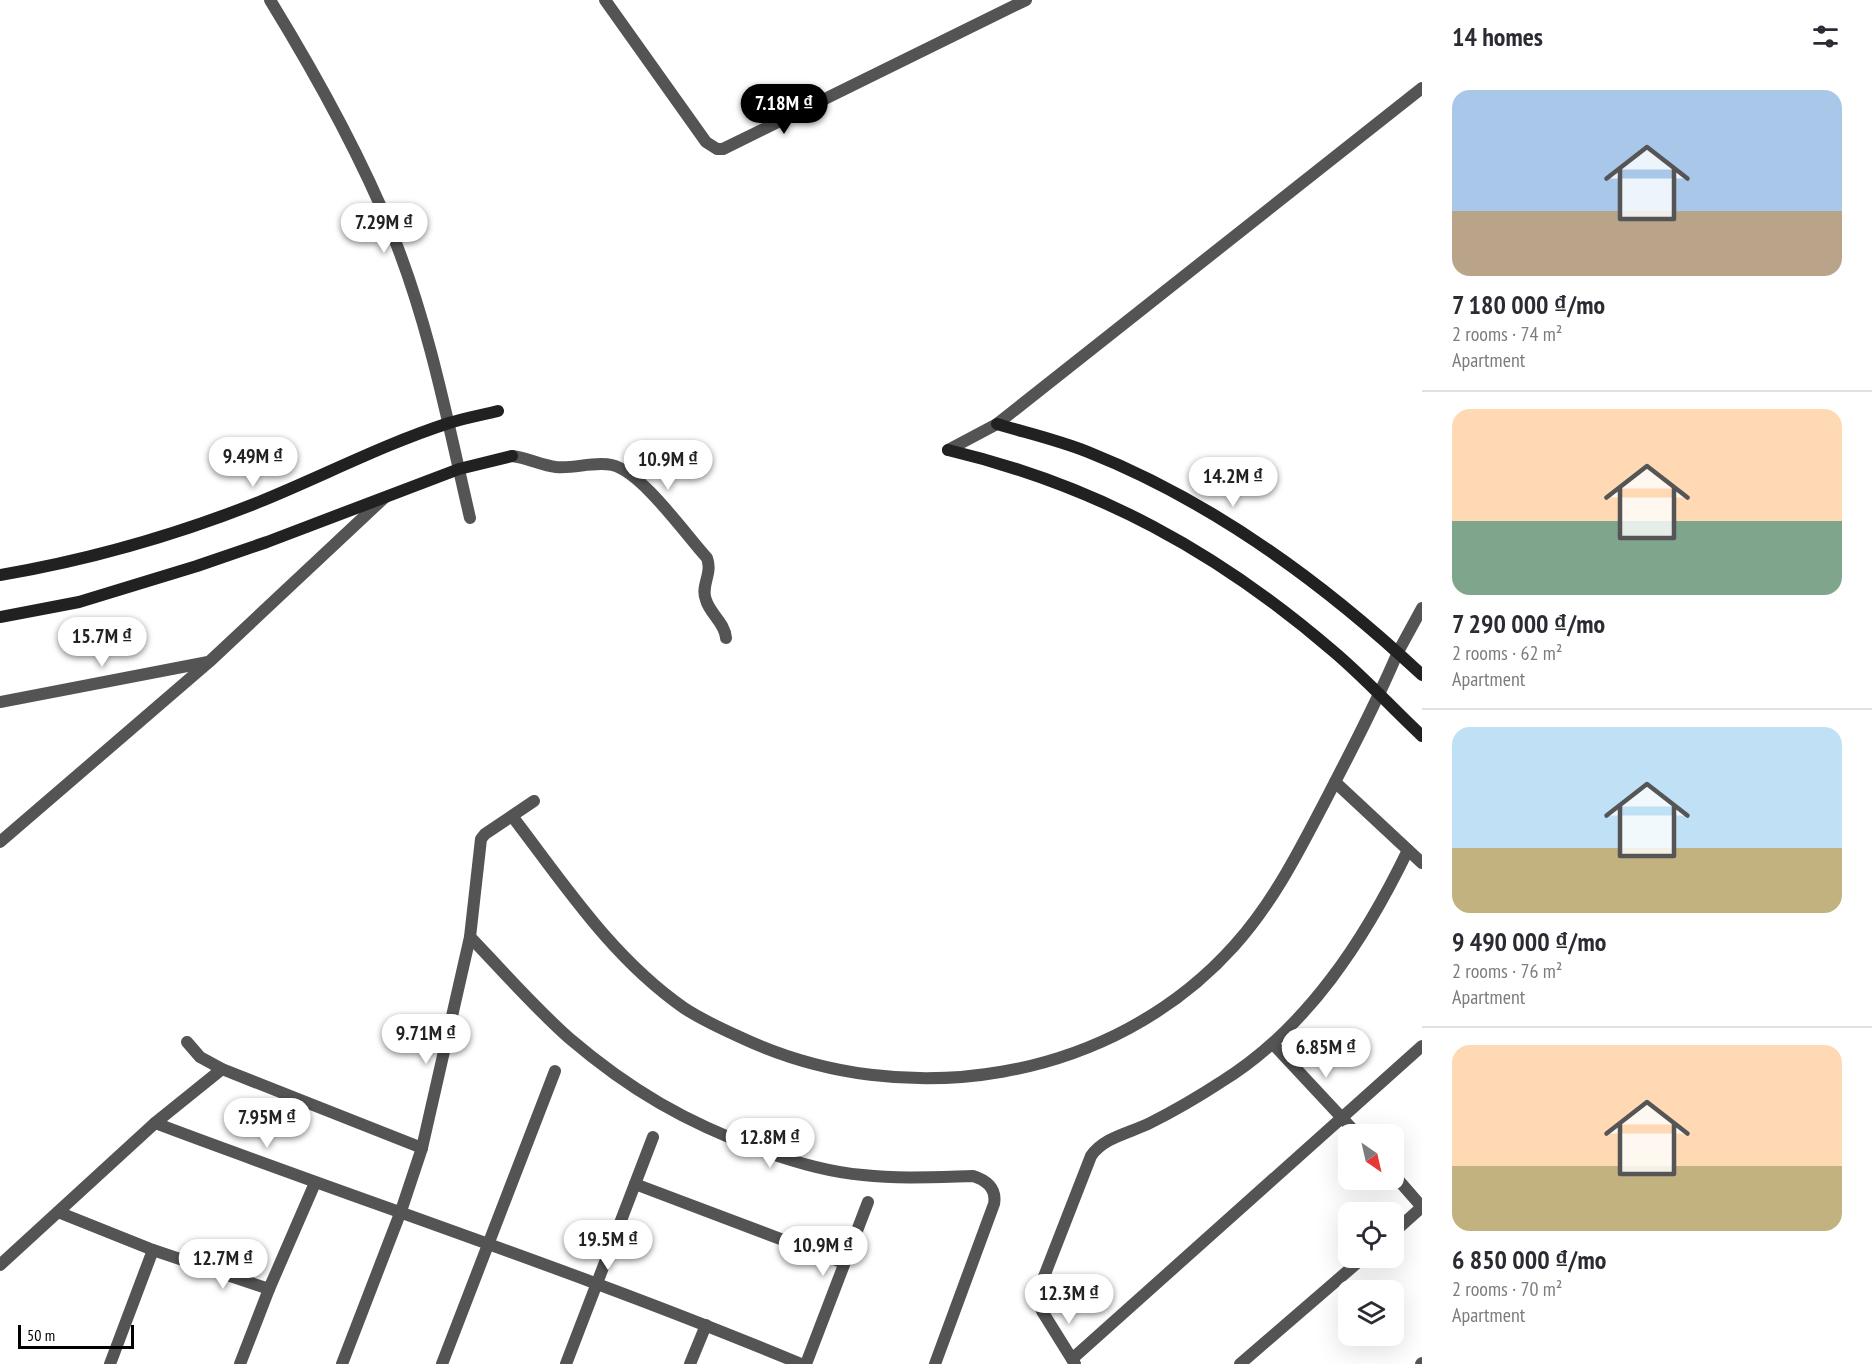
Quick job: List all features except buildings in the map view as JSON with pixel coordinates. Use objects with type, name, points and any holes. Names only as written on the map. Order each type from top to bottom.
[{"type":"main road","points":[[0,575],[75,561],[127,547],[258,502],[449,423],[498,411]]},
{"type":"main road","points":[[997,424],[1088,452],[1166,487],[1195,503],[1290,563],[1398,652],[1422,675]]},
{"type":"main road","points":[[948,450],[987,460],[1052,482],[1123,511],[1170,534],[1262,594],[1334,651],[1422,736]]},
{"type":"main road","points":[[0,617],[79,602],[197,566],[459,469],[512,456]]},
{"type":"street","points":[[270,0],[308,61],[338,117],[392,234],[415,299],[449,423],[470,518]]},
{"type":"street","points":[[605,0],[706,142],[717,149],[723,149],[1026,0]]},
{"type":"street","points":[[948,450],[997,424],[1422,88]]},
{"type":"street","points":[[512,456],[555,467],[603,464],[613,466],[635,478],[707,558],[710,571],[705,588],[706,601],[726,631],[726,638]]},
{"type":"street","points":[[0,842],[209,662],[387,495]]},
{"type":"street","points":[[512,816],[612,944],[643,976],[689,1011],[748,1041],[797,1060],[863,1075],[933,1080],[1030,1068],[1120,1032],[1163,1008],[1210,970],[1245,933],[1289,869],[1422,608]]},
{"type":"street","points":[[0,702],[209,662]]},
{"type":"street","points":[[1335,782],[1422,863]]},
{"type":"street","points":[[342,1364],[401,1211],[422,1148],[470,937],[481,839],[534,801]]},
{"type":"street","points":[[1408,850],[1371,918],[1334,975],[1273,1044],[1217,1085],[1150,1123],[1100,1145],[1091,1156],[1038,1292],[1042,1311],[1074,1361],[1422,1046]]},
{"type":"street","points":[[470,937],[551,1021],[588,1053],[646,1096],[710,1131],[790,1160],[839,1171],[879,1176],[973,1176],[983,1179],[996,1196],[994,1204],[935,1364]]},
{"type":"street","points":[[187,1042],[200,1057],[222,1069],[422,1148]]},
{"type":"street","points":[[1273,1044],[1348,1124]]},
{"type":"street","points":[[0,1278],[4,1262],[155,1123],[222,1069]]},
{"type":"street","points":[[442,1364],[555,1071]]},
{"type":"street","points":[[155,1123],[315,1183],[401,1211],[597,1283],[706,1324],[801,1364]]},
{"type":"street","points":[[566,1364],[653,1137]]},
{"type":"street","points":[[240,1364],[269,1289],[315,1183]]},
{"type":"street","points":[[635,1184],[844,1263]]},
{"type":"street","points":[[1404,1186],[1422,1207],[1404,1223]]},
{"type":"street","points":[[806,1364],[868,1202]]},
{"type":"street","points":[[58,1212],[153,1250],[269,1289]]},
{"type":"street","points":[[110,1364],[153,1250]]},
{"type":"street","points":[[1240,1364],[1351,1268]]},
{"type":"street","points":[[690,1364],[706,1324]]}]
